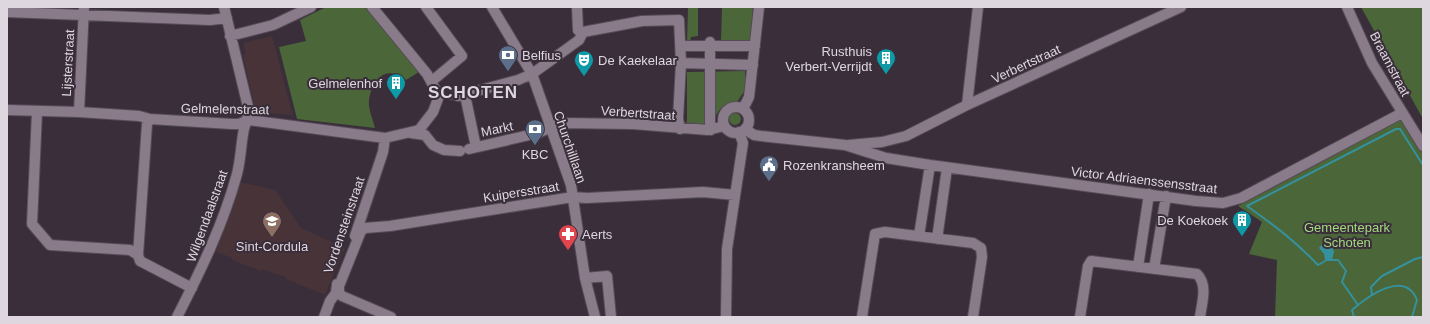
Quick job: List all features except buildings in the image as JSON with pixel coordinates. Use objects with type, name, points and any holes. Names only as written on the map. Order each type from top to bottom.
[{"type":"street","name":"Wilgendaalstraat","points":[[177,317],[210,252],[228,202],[241,158],[244,129],[248,120],[249,111],[224,7]]},
{"type":"street","points":[[230,36],[273,25],[310,7]]},
{"type":"street","name":"Markt","points":[[372,7],[432,81],[453,95],[468,149],[538,133],[550,128]]},
{"type":"street","points":[[426,7],[462,56],[432,81]]},
{"type":"street","name":"Churchilllaan","points":[[492,7],[532,74],[571,184],[585,278],[595,317]]},
{"type":"street","points":[[577,7],[578,30],[583,32],[642,21],[679,20],[681,63],[678,119],[680,129]]},
{"type":"street","points":[[743,109],[750,97],[759,7]]},
{"type":"street","points":[[967,105],[978,7]]},
{"type":"street","name":"Verbertstraat","points":[[550,128],[560,123],[577,122],[633,124],[680,129],[711,130],[724,126],[730,131],[742,130],[760,136],[845,145],[882,142],[906,136],[967,105],[1181,7]]},
{"type":"street","name":"Braamstraat","points":[[1349,9],[1372,63],[1423,146]]},
{"type":"street","points":[[7,12],[84,11],[210,20],[227,18]]},
{"type":"street","name":"Lijsterstraat","points":[[79,112],[84,11]]},
{"type":"street","points":[[411,133],[419,130],[428,121],[433,112],[453,95],[478,92],[518,80],[532,74],[579,40],[583,32]]},
{"type":"street","points":[[681,46],[710,44],[755,46]]},
{"type":"street","points":[[710,44],[711,130]]},
{"type":"street","points":[[681,63],[753,65]]},
{"type":"street","points":[[724,126],[723,117],[727,110],[735,107],[743,109],[746,112],[748,121],[742,130],[743,143],[727,249],[726,317]]},
{"type":"street","name":"Gelmelenstraat","points":[[7,110],[79,112],[139,116],[150,119],[239,124],[248,120],[385,138],[411,133]]},
{"type":"street","points":[[37,112],[32,224],[50,245],[130,250],[138,256],[140,261],[192,288]]},
{"type":"street","name":"Victor Adriaenssensstraat","points":[[886,158],[930,166],[1223,203],[1242,198],[1402,113]]},
{"type":"street","points":[[138,256],[147,124],[150,119]]},
{"type":"street","points":[[411,133],[424,135],[444,150],[468,149]]},
{"type":"street","name":"Vordensteinstraat","points":[[324,317],[330,301],[336,294],[337,283],[383,152],[385,138]]},
{"type":"street","points":[[882,142],[886,158]]},
{"type":"street","name":"Verbertstraat","points":[[845,145],[886,158]]},
{"type":"street","points":[[919,236],[930,166]]},
{"type":"street","points":[[937,240],[947,168]]},
{"type":"street","name":"Kuipersstraat","points":[[361,231],[365,228],[396,225],[573,197],[587,198],[704,192],[735,195]]},
{"type":"street","points":[[1138,267],[1149,194]]},
{"type":"street","points":[[1154,269],[1166,196]]},
{"type":"street","name":"Vordensteinstraat","points":[[361,231],[339,286],[339,293],[342,296],[391,317]]},
{"type":"street","points":[[862,317],[876,234],[885,232],[919,236],[937,240],[974,243],[981,248],[982,257],[973,317]]},
{"type":"street","points":[[1080,317],[1088,266],[1091,261],[1197,274],[1202,280],[1204,289],[1200,317]]},
{"type":"street","points":[[585,278],[607,276],[610,317]]},
{"type":"shaded area","points":[[272,36],[293,115],[256,112],[243,55],[246,54],[243,43]]},
{"type":"shaded area","name":"Sint-Cordula","points":[[239,182],[275,190],[301,228],[345,248],[325,295],[286,279],[286,277],[262,269],[261,271],[216,252]]},
{"type":"green space","points":[[326,7],[365,7],[419,72],[406,80],[396,74],[389,73],[383,75],[375,83],[370,94],[369,106],[375,128],[297,119],[279,47],[306,41],[300,20]]},
{"type":"green space","points":[[688,7],[698,7],[698,36],[691,37],[690,43],[687,42]]},
{"type":"green space","points":[[722,7],[753,7],[750,40],[721,41]]},
{"type":"green space","points":[[1361,7],[1423,7],[1423,119]]},
{"type":"green space","points":[[745,71],[745,90],[737,102],[727,104],[718,112],[712,125],[687,124],[687,72]]},
{"type":"green space","points":[[737,113],[740,114],[740,124],[733,125],[730,124],[729,117],[730,114]]},
{"type":"green space","name":"Gemeentepark Schoten","points":[[1403,118],[1423,153],[1423,317],[1275,317],[1277,260],[1249,254],[1262,222],[1238,206]]},
{"type":"water","points":[[1327,242],[1332,243],[1334,252],[1332,260],[1325,260],[1324,254],[1319,248],[1322,244]]},
{"type":"waterway","points":[[1358,305],[1342,282],[1346,271],[1338,260],[1327,260],[1318,265],[1301,248],[1267,220],[1247,206],[1396,129],[1400,129],[1423,165]]},
{"type":"waterway","points":[[1372,295],[1371,287],[1382,276],[1415,259],[1423,257]]},
{"type":"waterway","points":[[1354,317],[1352,310],[1359,304],[1376,293],[1386,288],[1395,286],[1404,287],[1411,291],[1417,300],[1412,317]]},
{"type":"tunnel","points":[[449,95],[458,96]]},
{"type":"place","name":"Belfius","points":[[508,72]]},
{"type":"place","name":"Rusthuis Verbert-Verrijdt","points":[[886,75]]},
{"type":"place","name":"De Kaekelaar","points":[[584,77]]},
{"type":"place","name":"Gelmelenhof","points":[[396,100]]},
{"type":"place","name":"KBC","points":[[535,146]]},
{"type":"place","name":"Rozenkransheem","points":[[769,182]]},
{"type":"place","name":"De Koekoek","points":[[1242,237]]},
{"type":"place","name":"Sint-Cordula","points":[[272,238]]},
{"type":"place","name":"Aerts","points":[[568,251]]},
{"type":"district","name":"SCHOTEN","points":[[473,92]]}]
